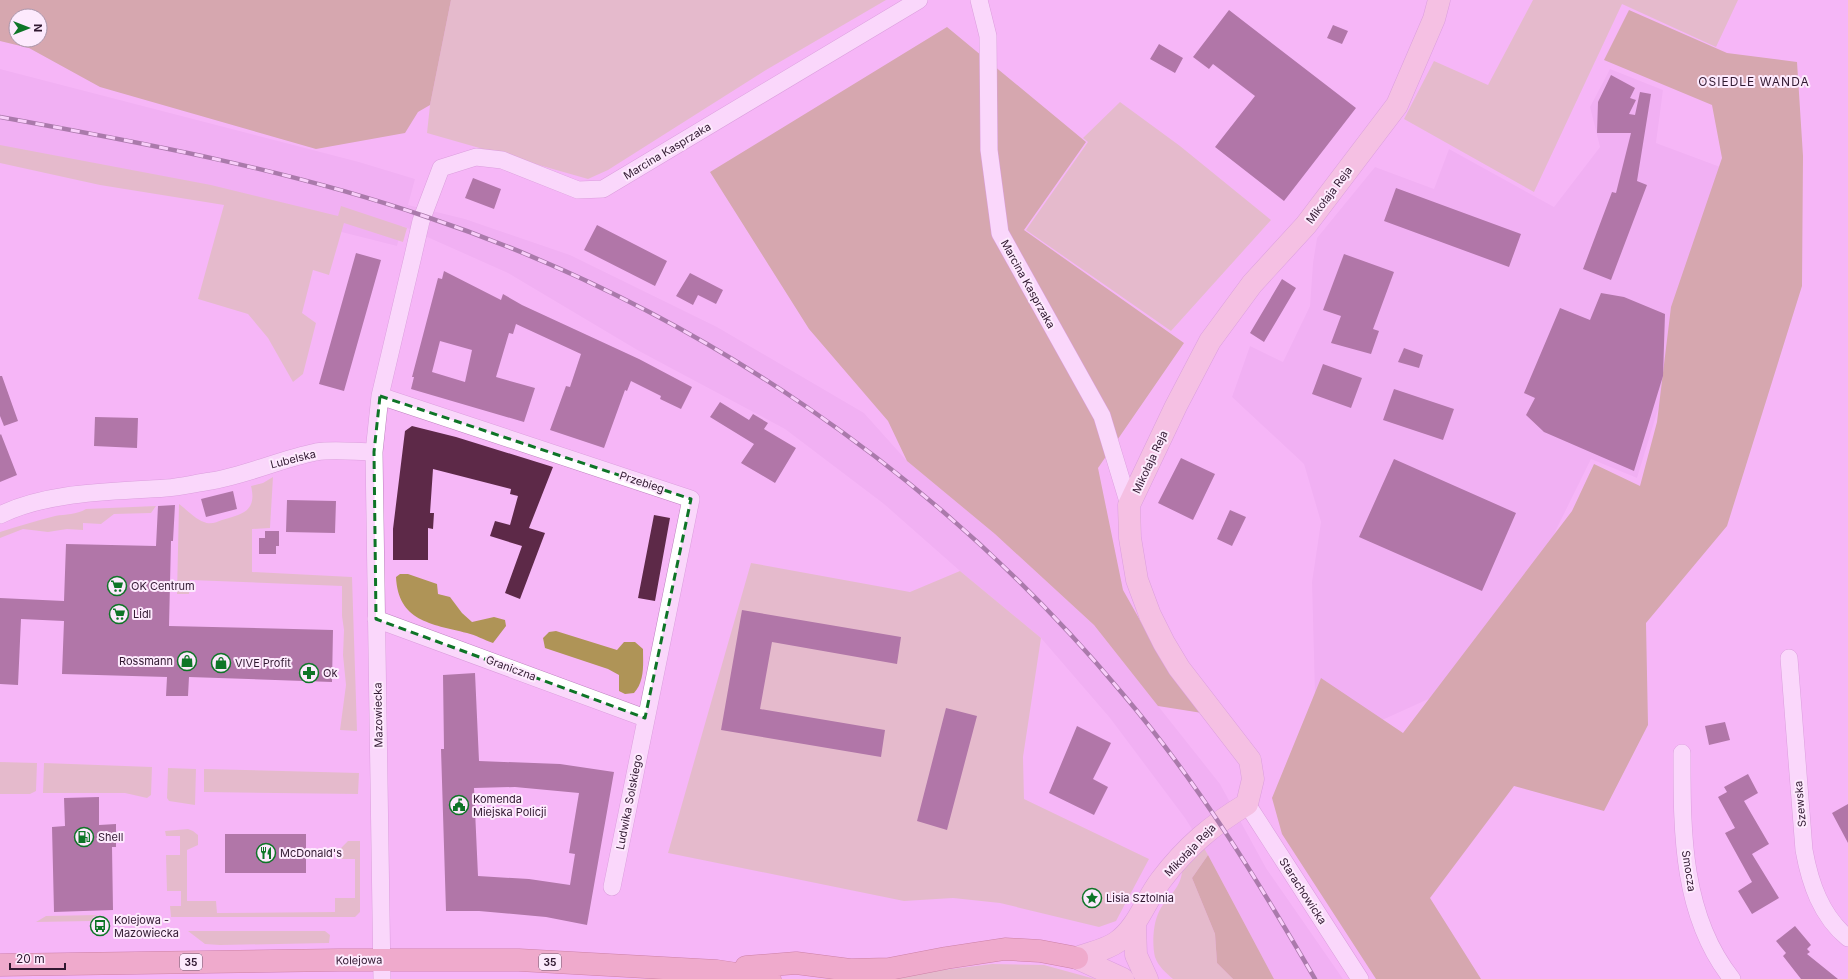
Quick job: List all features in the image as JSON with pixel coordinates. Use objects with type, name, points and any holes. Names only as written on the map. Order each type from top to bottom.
[{"type":"main road","points":[[717,971],[760,965],[796,964],[850,970],[889,969],[1005,949],[1040,951],[1077,958]]},
{"type":"main road","name":"Kolejowa","points":[[0,965],[382,969],[519,960],[717,971]]},
{"type":"main road","name":"35","points":[[717,971],[770,979]]},
{"type":"street","name":"Marcina Kasprzaka","points":[[380,396],[423,215],[441,168],[476,158],[502,160],[578,190],[603,189],[919,0]]},
{"type":"street","name":"Marcina Kasprzaka","points":[[979,0],[988,36],[989,150],[1000,233],[1102,416],[1129,505]]},
{"type":"street","name":"Mikołaja Reja","points":[[1077,958],[1116,943],[1135,925],[1140,913],[1174,863],[1210,827],[1247,804],[1253,779],[1250,760],[1179,668],[1150,614],[1137,580],[1130,538],[1129,505],[1176,406],[1210,341],[1252,284],[1310,219],[1397,105],[1434,19],[1439,0]]},
{"type":"street","points":[[374,452],[380,396]]},
{"type":"street","name":"Przebieg","points":[[380,396],[691,499],[645,718]]},
{"type":"street","name":"Lubelska","points":[[0,516],[9,511],[53,499],[96,492],[168,488],[226,478],[287,459],[318,452],[374,452]]},
{"type":"street","name":"Mazowiecka","points":[[374,452],[382,969]]},
{"type":"street","name":"Graniczna","points":[[376,619],[645,718]]},
{"type":"street","name":"Szewska","points":[[1789,658],[1803,843],[1809,879],[1824,909],[1840,931],[1848,938]]},
{"type":"street","name":"Ludwika Solskiego","points":[[612,887],[645,718]]},
{"type":"street","name":"Smocza","points":[[1682,753],[1683,822],[1687,874],[1699,918],[1720,963],[1732,979]]},
{"type":"street","name":"Starachowicka","points":[[1247,804],[1360,979]]},
{"type":"street","name":"Mikołaja Reja","points":[[1135,925],[1136,954],[1147,979]]},
{"type":"street","points":[[1077,958],[1123,979]]},
{"type":"highlighted area","points":[[380,396],[691,499],[645,718],[376,619],[374,452]]},
{"type":"shaded area","points":[[0,0],[451,0],[430,105],[418,112],[405,133],[316,149],[100,87],[29,48],[48,48],[48,8],[8,8],[8,43],[0,41]]},
{"type":"shaded area","points":[[451,0],[886,0],[766,70],[608,170],[588,179],[427,133],[430,105]]},
{"type":"shaded area","points":[[1533,0],[1738,0],[1716,47],[1622,4],[1534,192],[1404,119],[1434,61],[1488,85]]},
{"type":"shaded area","points":[[1629,10],[1727,53],[1797,62],[1803,156],[1802,286],[1727,526],[1646,623],[1648,725],[1604,811],[1514,786],[1430,898],[1481,979],[1376,979],[1282,834],[1272,798],[1321,678],[1403,733],[1572,511],[1594,464],[1640,486],[1657,422],[1671,307],[1722,158],[1712,105],[1604,60]]},
{"type":"shaded area","points":[[947,27],[1086,142],[1024,230],[1184,343],[1098,468],[1123,590],[1168,670],[1202,713],[1158,706],[1094,625],[995,534],[907,461],[888,421],[809,329],[710,172]]},
{"type":"shaded area","points":[[0,69],[359,162],[415,179],[408,205],[465,219],[570,255],[717,327],[864,413],[907,461],[995,534],[1094,625],[1220,784],[1266,868],[1343,979],[1274,979],[1208,855],[1185,818],[1110,718],[1041,638],[960,571],[884,504],[785,429],[639,351],[508,273],[402,226],[397,246],[142,182],[0,158]]},
{"type":"shaded area","points":[[1610,69],[1663,90],[1656,143],[1731,171],[1637,478],[1591,459],[1526,591],[1444,692],[1380,721],[1315,696],[1312,582],[1321,522],[1304,464],[1232,397],[1250,346],[1283,362],[1310,306],[1313,263],[1317,238],[1375,167],[1434,189],[1449,149],[1554,207],[1600,147],[1590,107]]},
{"type":"shaded area","points":[[1120,102],[1180,146],[1271,220],[1171,331],[1026,230],[1088,142],[1083,138]]},
{"type":"shaded area","points":[[0,145],[211,185],[338,216],[341,206],[407,228],[403,242],[344,223],[329,275],[313,270],[302,313],[316,323],[303,374],[293,382],[268,338],[248,314],[198,299],[224,205],[100,185],[0,163]]},
{"type":"shaded area","points":[[273,477],[270,528],[252,529],[252,572],[352,577],[357,731],[340,730],[346,685],[343,655],[344,630],[342,616],[342,586],[190,580],[189,594],[177,594],[179,504],[201,521],[206,523],[216,522],[236,516],[247,510],[252,501],[251,486],[263,483]]},
{"type":"shaded area","points":[[156,506],[151,513],[114,514],[101,524],[83,523],[83,530],[67,529],[48,532],[23,529],[0,538],[0,532],[55,516],[71,514],[86,509]]},
{"type":"shaded area","points":[[751,563],[910,592],[960,571],[1041,638],[1023,757],[1024,799],[1149,859],[1116,921],[1099,927],[1000,903],[953,898],[904,901],[668,853]]},
{"type":"shaded area","points":[[400,574],[408,574],[437,584],[438,594],[450,597],[462,613],[472,622],[494,617],[505,620],[506,626],[493,643],[470,634],[429,623],[410,612],[403,603],[398,592],[396,577]]},
{"type":"shaded area","points":[[556,631],[617,650],[624,642],[635,642],[643,649],[643,672],[638,688],[634,693],[625,694],[619,691],[619,675],[608,669],[545,648],[543,638],[549,632]]},
{"type":"shaded area","points":[[0,762],[37,763],[36,791],[30,794],[0,794]]},
{"type":"shaded area","points":[[44,763],[152,767],[151,795],[147,798],[125,793],[43,793]]},
{"type":"shaded area","points":[[168,768],[196,769],[195,805],[169,801],[167,798]]},
{"type":"shaded area","points":[[204,769],[359,773],[358,794],[204,792]]},
{"type":"shaded area","points":[[188,829],[198,835],[198,845],[187,850],[187,901],[216,901],[217,913],[335,912],[335,898],[355,898],[355,859],[340,859],[341,848],[348,841],[360,841],[360,912],[355,917],[171,917],[170,906],[181,906],[181,891],[167,891],[166,855],[180,855],[180,836],[166,836],[165,831]]},
{"type":"shaded area","points":[[1204,848],[1208,855],[1192,878],[1215,934],[1217,963],[1233,979],[1173,979],[1160,966],[1155,957],[1153,941],[1155,924],[1161,908],[1179,883],[1182,871]]},
{"type":"shaded area","points":[[1208,855],[1274,979],[1233,979],[1217,963],[1215,934],[1192,878]]},
{"type":"shaded area","points":[[97,915],[93,917],[91,921],[36,922],[46,916]]},
{"type":"shaded area","points":[[188,931],[325,931],[330,935],[329,943],[220,945],[205,944]]},
{"type":"shaded area","points":[[992,964],[1044,965],[1095,979],[871,979]]},
{"type":"building","points":[[1229,10],[1356,108],[1284,201],[1215,147],[1255,96],[1213,64],[1209,69],[1193,57]]},
{"type":"building","points":[[1333,25],[1348,31],[1342,44],[1327,38]]},
{"type":"building","points":[[1159,44],[1183,58],[1175,73],[1150,59]]},
{"type":"building","points":[[1611,75],[1635,88],[1630,98],[1636,100],[1629,114],[1635,115],[1640,92],[1651,94],[1637,181],[1647,185],[1611,280],[1583,269],[1612,192],[1616,193],[1631,133],[1597,133],[1598,102]]},
{"type":"building","points":[[473,178],[501,189],[494,209],[465,198]]},
{"type":"building","points":[[1396,188],[1521,234],[1509,267],[1384,221]]},
{"type":"building","points":[[597,225],[667,261],[655,286],[584,250]]},
{"type":"building","points":[[356,253],[381,260],[344,391],[319,384]]},
{"type":"building","points":[[1344,254],[1394,272],[1373,329],[1379,331],[1371,354],[1331,343],[1341,316],[1323,310]]},
{"type":"building","points":[[444,271],[501,300],[503,294],[522,305],[639,359],[692,387],[681,409],[660,399],[661,396],[631,381],[627,391],[625,390],[604,448],[550,430],[566,386],[570,387],[581,354],[516,324],[513,334],[509,333],[496,377],[535,388],[524,422],[411,389],[414,377],[412,377],[438,278],[442,279]],"holes":[[[440,341],[472,350],[465,382],[432,372]]]},
{"type":"building","points":[[690,273],[723,290],[716,304],[698,295],[693,305],[676,296]]},
{"type":"building","points":[[1282,279],[1296,288],[1264,342],[1250,333]]},
{"type":"building","points":[[1601,293],[1624,297],[1665,314],[1663,376],[1634,471],[1544,432],[1526,415],[1535,398],[1524,393],[1560,308],[1590,320]]},
{"type":"building","points":[[1404,348],[1423,355],[1419,368],[1398,362]]},
{"type":"building","points":[[1323,364],[1362,378],[1351,408],[1312,394]]},
{"type":"building","points":[[0,376],[2,376],[18,421],[4,426],[0,416]]},
{"type":"building","points":[[1394,389],[1454,409],[1443,440],[1383,420]]},
{"type":"building","points":[[720,402],[749,420],[753,414],[768,423],[764,429],[796,448],[775,483],[741,463],[754,444],[710,417]]},
{"type":"building","points":[[95,417],[138,418],[137,448],[94,446]]},
{"type":"building","points":[[412,426],[456,437],[553,467],[529,528],[545,533],[520,599],[505,593],[522,546],[490,536],[495,521],[510,525],[518,496],[510,494],[511,489],[433,469],[430,513],[434,513],[433,529],[428,528],[428,560],[393,560],[393,529],[405,431]]},
{"type":"building","points":[[1,434],[17,475],[0,482],[0,435]]},
{"type":"building","points":[[1181,458],[1215,474],[1193,520],[1158,503]]},
{"type":"building","points":[[1394,459],[1516,513],[1482,591],[1359,537]]},
{"type":"building","points":[[233,491],[237,509],[206,517],[201,499]]},
{"type":"building","points":[[287,500],[336,501],[335,533],[286,532]]},
{"type":"building","name":"OK Centrum","points":[[175,505],[173,541],[171,541],[169,626],[333,630],[332,682],[189,677],[188,696],[166,696],[167,677],[62,674],[64,621],[21,619],[18,685],[0,684],[0,598],[64,601],[66,544],[156,546],[158,506]]},
{"type":"building","points":[[1230,510],[1246,517],[1232,546],[1217,539]]},
{"type":"building","points":[[654,515],[670,518],[655,601],[638,598]]},
{"type":"building","points":[[265,531],[279,531],[279,546],[276,546],[276,554],[259,554],[259,538],[265,538]]},
{"type":"building","points":[[742,610],[901,637],[897,664],[772,642],[760,709],[885,730],[881,757],[721,730]]},
{"type":"building","name":"Komenda Miejska Policji","points":[[475,673],[479,761],[560,764],[614,772],[587,925],[546,917],[479,911],[446,911],[441,749],[444,749],[443,675]],"holes":[[[515,787],[579,793],[569,853],[575,854],[570,885],[529,879],[478,876],[474,788]]]},
{"type":"building","points":[[946,708],[977,716],[947,830],[917,821]]},
{"type":"building","points":[[1725,722],[1730,740],[1709,745],[1705,726]]},
{"type":"building","points":[[1077,726],[1111,743],[1093,779],[1108,787],[1094,815],[1049,793]]},
{"type":"building","points":[[1748,774],[1758,793],[1744,801],[1769,844],[1752,854],[1779,898],[1752,914],[1738,891],[1752,882],[1725,833],[1735,828],[1718,797],[1727,792],[1724,787]]},
{"type":"building","points":[[99,797],[99,825],[116,824],[116,847],[112,847],[113,910],[54,912],[52,827],[65,826],[64,798]]},
{"type":"building","points":[[1848,804],[1848,843],[1832,813]]},
{"type":"building","name":"McDonald's","points":[[225,834],[306,834],[306,873],[225,873]]},
{"type":"building","points":[[1795,926],[1811,945],[1807,949],[1810,952],[1807,954],[1838,979],[1801,979],[1783,956],[1786,953],[1776,941]]},
{"type":"railway","points":[[0,117],[161,147],[267,171],[320,184],[424,216],[524,253],[621,298],[716,349],[806,406],[892,470],[974,539],[1051,614],[1122,693],[1176,761],[1201,796],[1271,904],[1315,979]]},
{"type":"place","name":"OK Centrum","points":[[117,586]]},
{"type":"place","name":"Lidl","points":[[119,614]]},
{"type":"place","name":"Rossmann","points":[[187,661]]},
{"type":"place","name":"VIVE Profit","points":[[221,663]]},
{"type":"place","name":"Ok","points":[[309,673]]},
{"type":"place","name":"Komenda Miejska Policji","points":[[459,805]]},
{"type":"place","name":"Shell","points":[[84,837]]},
{"type":"place","name":"McDonald's","points":[[266,853]]},
{"type":"place","name":"Lisia Sztolnia","points":[[1092,898]]},
{"type":"place","name":"Kolejowa - Mazowiecka","points":[[100,926]]},
{"type":"district","name":"OSIEDLE WANDA","points":[[1754,81]]}]
